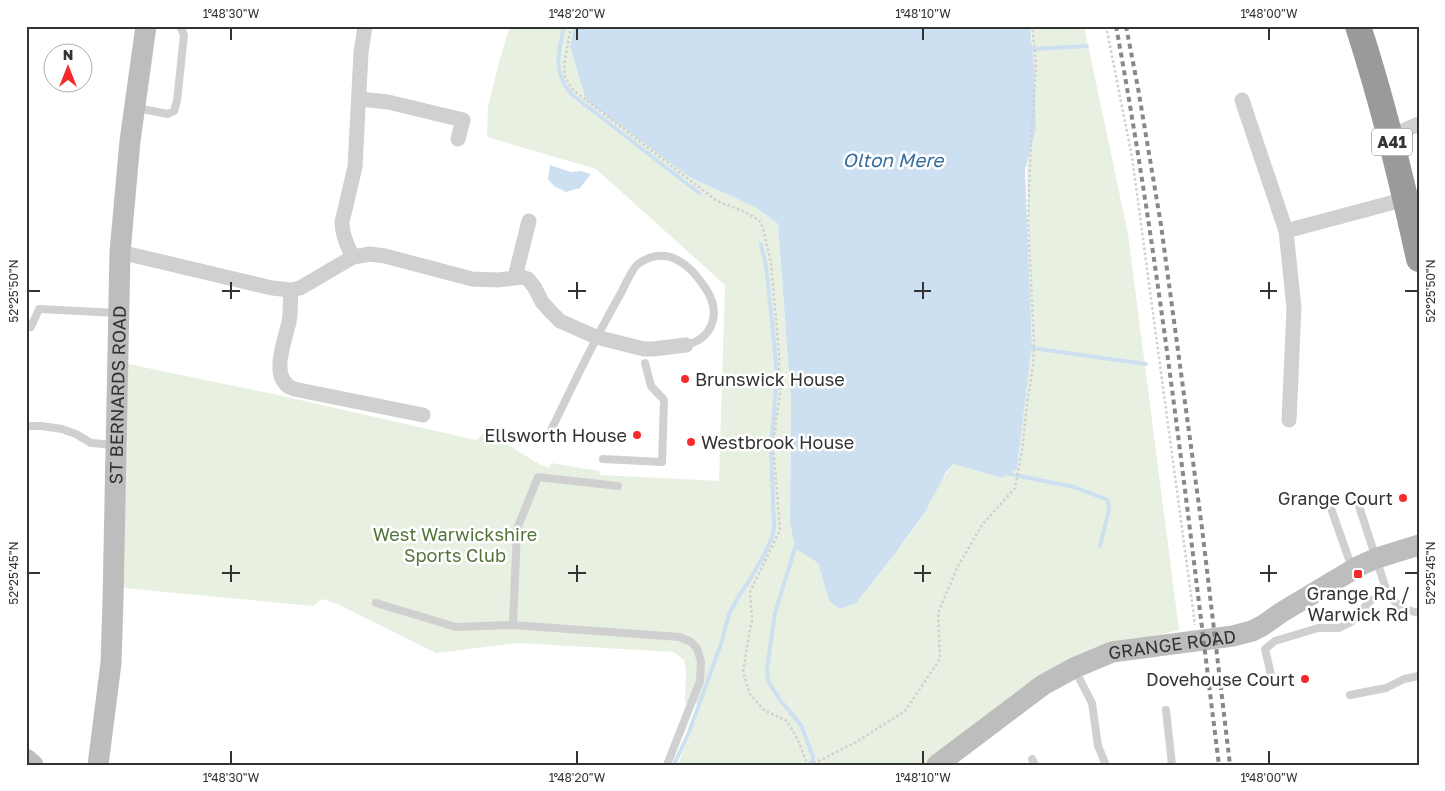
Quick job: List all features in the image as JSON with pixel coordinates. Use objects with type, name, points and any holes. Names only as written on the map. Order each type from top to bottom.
[{"type":"highway","name":"A41","points":[[1358,26],[1370,61],[1390,136],[1419,259]]},
{"type":"street","name":"ST BERNARDS ROAD","points":[[98,765],[111,663],[120,252],[130,141],[146,26]]},
{"type":"street","points":[[353,257],[346,244],[342,222],[355,167],[361,52],[365,26]]},
{"type":"street","points":[[360,99],[388,102],[463,120],[458,140]]},
{"type":"street","points":[[1242,100],[1286,231],[1294,308],[1289,420]]},
{"type":"street","points":[[1390,136],[1419,124]]},
{"type":"street","points":[[1286,231],[1406,199]]},
{"type":"street","points":[[515,277],[530,221]]},
{"type":"street","points":[[120,252],[272,288],[291,290],[300,288],[353,257],[370,254],[385,256],[472,279],[498,280],[522,277],[528,279],[542,302],[560,321],[596,337],[644,356],[653,350],[686,345]]},
{"type":"street","points":[[291,290],[289,320],[280,366],[280,376],[288,387],[423,415]]},
{"type":"street","name":"GRANGE ROAD","points":[[938,765],[1043,685],[1074,668],[1112,652],[1233,636],[1252,631],[1352,570],[1377,558],[1419,545]]},
{"type":"street","points":[[26,758],[32,765]]},
{"type":"lane","points":[[135,107],[168,114],[174,111],[177,101],[184,35],[180,26]]},
{"type":"lane","points":[[550,432],[596,337],[636,265],[649,258],[668,255],[690,268],[709,293],[714,308],[714,319],[711,328],[703,338],[695,343],[686,345]]},
{"type":"lane","points":[[31,327],[39,309],[119,313]]},
{"type":"lane","points":[[603,459],[662,462],[664,400],[651,386],[644,356]]},
{"type":"lane","points":[[26,426],[62,429],[76,434],[91,443],[116,445]]},
{"type":"lane","points":[[513,625],[517,529],[538,477],[618,486]]},
{"type":"lane","points":[[1327,497],[1352,570]]},
{"type":"lane","points":[[1356,497],[1387,592],[1396,604],[1407,610],[1419,613]]},
{"type":"lane","points":[[1272,679],[1265,649],[1275,641],[1318,628],[1339,628],[1351,622],[1370,601],[1387,592]]},
{"type":"lane","points":[[376,603],[456,627],[513,625],[680,637],[691,642],[697,648],[700,662],[700,681],[667,765]]},
{"type":"lane","points":[[1074,668],[1092,704],[1098,746],[1106,765]]},
{"type":"lane","points":[[1350,695],[1386,688],[1419,676]]},
{"type":"lane","points":[[1166,710],[1172,765]]},
{"type":"path","points":[[570,26],[564,65],[565,77],[573,90],[717,201],[743,211],[759,220],[763,228],[771,263],[779,354],[780,393],[772,445],[780,530],[750,592],[752,620],[743,672],[750,694],[764,710],[788,721],[806,761],[817,762],[856,742],[905,711],[940,660],[938,613],[957,568],[982,525],[1015,488],[1022,450],[1034,355],[1028,220],[1036,64],[1032,26]]},
{"type":"path","points":[[1106,26],[1132,157],[1196,630]]},
{"type":"green space","name":"West Warwickshire Sports Club","points":[[510,26],[574,26],[570,46],[691,178],[755,207],[778,224],[791,402],[790,521],[818,563],[829,601],[856,603],[916,525],[928,507],[941,481],[955,464],[1002,478],[1017,469],[1032,345],[1027,172],[1034,65],[1031,26],[1084,26],[1128,234],[1179,630],[1117,645],[928,765],[678,765],[701,704],[685,703],[686,672],[684,660],[674,652],[519,643],[436,653],[337,604],[322,599],[313,606],[123,588],[128,364],[278,395],[476,440],[486,431],[539,464],[549,468],[551,463],[600,471],[600,475],[719,481],[725,285],[596,169],[487,137],[488,107]]},
{"type":"water","name":"Olton Mere","points":[[574,26],[1030,26],[1034,65],[1036,129],[1025,170],[1032,345],[1017,469],[1002,478],[954,464],[946,472],[925,512],[856,603],[840,609],[829,601],[818,563],[795,548],[790,521],[791,402],[778,224],[755,207],[691,178],[586,100],[570,46]]},
{"type":"water","points":[[550,165],[571,172],[581,171],[591,174],[580,188],[566,192],[554,186],[548,179]]},
{"type":"waterway","points":[[564,26],[558,61],[561,76],[570,93],[699,193]]},
{"type":"waterway","points":[[1033,49],[1087,46]]},
{"type":"waterway","points":[[674,765],[689,732],[721,644],[729,614],[765,553],[773,535],[771,447],[777,377],[766,266],[761,244]]},
{"type":"waterway","points":[[1032,348],[1146,364]]},
{"type":"waterway","points":[[1009,474],[1074,487],[1108,500],[1109,510],[1100,546]]},
{"type":"waterway","points":[[795,548],[775,613],[767,669],[768,681],[780,700],[801,725],[813,757],[812,765]]},
{"type":"railway","points":[[1116,26],[1147,210],[1160,302],[1219,765]]},
{"type":"railway","points":[[1126,26],[1161,225],[1202,528],[1230,765]]},
{"type":"place","name":"Brunswick House","points":[[685,379]]},
{"type":"place","name":"Ellsworth House","points":[[637,435]]},
{"type":"place","name":"Westbrook House","points":[[691,442]]},
{"type":"place","name":"Grange Court","points":[[1403,498]]},
{"type":"place","name":"Grange Rd / Warwick Rd","points":[[1358,574]]},
{"type":"place","name":"Dovehouse Court","points":[[1305,679]]}]
